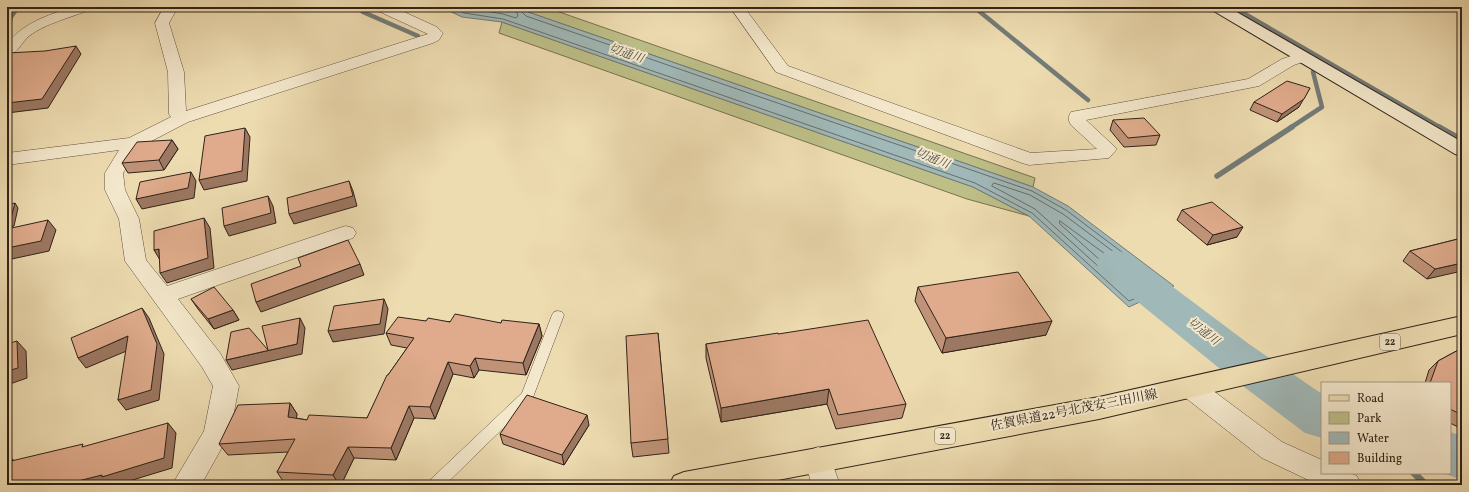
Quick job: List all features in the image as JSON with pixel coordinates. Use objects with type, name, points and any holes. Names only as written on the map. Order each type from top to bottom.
[{"type":"main road","name":"佐賀県道22号北茂安三田川線","points":[[684,485],[1091,409],[1462,326]]},
{"type":"street","points":[[7,52],[23,34],[33,27],[84,7]]},
{"type":"street","points":[[171,7],[162,23],[176,72],[178,114],[182,118]]},
{"type":"street","points":[[7,159],[133,143],[182,118],[234,100],[434,37],[436,33],[432,30],[381,7]]},
{"type":"street","points":[[737,7],[782,69],[1029,159],[1103,154],[1108,149],[1077,121],[1077,116],[1252,83],[1288,62],[1303,57]]},
{"type":"street","points":[[1217,7],[1462,150]]},
{"type":"street","points":[[133,143],[114,173],[115,190],[129,219],[136,261],[211,360],[226,386],[217,433],[186,485]]},
{"type":"street","points":[[162,296],[346,233]]},
{"type":"street","points":[[1198,386],[1272,450],[1321,473]]},
{"type":"street","points":[[818,459],[826,485]]},
{"type":"street","points":[[1323,474],[1347,485]]},
{"type":"lane","points":[[435,485],[527,396],[558,316]]},
{"type":"green space","points":[[532,7],[545,7],[1035,178],[1033,187],[528,12]]},
{"type":"green space","points":[[502,22],[973,187],[1029,216],[967,199],[499,33]]},
{"type":"water","points":[[441,7],[522,7],[528,12],[1033,187],[1068,206],[1174,286],[1129,307],[1029,216],[973,187],[502,22],[462,17]]},
{"type":"building","points":[[76,46],[42,99],[7,103],[7,53],[45,51]]},
{"type":"building","points":[[1287,81],[1310,88],[1304,99],[1282,114],[1254,102]]},
{"type":"building","points":[[1144,118],[1160,135],[1128,138],[1113,120]]},
{"type":"building","points":[[245,128],[242,171],[199,180],[205,136]]},
{"type":"building","points":[[172,140],[159,160],[122,163],[137,142]]},
{"type":"building","points":[[191,172],[188,188],[136,199],[140,182]]},
{"type":"building","points":[[349,181],[353,196],[289,214],[287,198]]},
{"type":"building","points":[[268,196],[271,213],[224,226],[222,208]]},
{"type":"building","points":[[1212,202],[1243,227],[1213,235],[1182,210]]},
{"type":"building","points":[[15,203],[10,221],[7,222],[7,205]]},
{"type":"building","points":[[204,218],[208,258],[160,273],[159,249],[154,250],[154,231]]},
{"type":"building","points":[[48,220],[41,241],[7,248],[7,229]]},
{"type":"building","points":[[1462,238],[1462,263],[1435,269],[1410,251]]},
{"type":"building","points":[[348,240],[360,264],[256,302],[251,284],[301,266],[298,258]]},
{"type":"building","points":[[1018,272],[1052,321],[946,338],[918,287]]},
{"type":"building","points":[[214,287],[233,310],[208,319],[191,299]]},
{"type":"building","points":[[384,299],[380,324],[328,331],[334,306]]},
{"type":"building","points":[[142,308],[157,344],[151,390],[118,400],[128,336],[78,358],[71,338]]},
{"type":"building","points":[[455,314],[501,323],[502,320],[539,324],[523,363],[475,358],[470,366],[448,362],[430,407],[409,406],[391,448],[348,447],[333,475],[277,472],[295,439],[219,444],[238,405],[290,403],[288,417],[307,420],[309,415],[367,418],[387,375],[414,338],[386,333],[398,317],[426,321],[428,318],[450,322]]},
{"type":"building","points":[[300,318],[297,344],[226,360],[231,332],[249,328],[268,350],[262,326]]},
{"type":"building","points":[[868,320],[906,404],[838,415],[829,389],[721,408],[706,344]]},
{"type":"building","points":[[658,333],[668,439],[631,443],[626,336]]},
{"type":"building","points":[[17,341],[18,368],[7,371],[7,344]]},
{"type":"building","points":[[1462,348],[1462,415],[1451,410],[1451,382],[1430,382],[1438,361]]},
{"type":"building","points":[[527,395],[587,415],[562,455],[500,434]]},
{"type":"building","points":[[168,423],[164,458],[102,477],[102,475],[62,485],[7,485],[7,462],[83,444],[82,447]]},
{"type":"waterway","points":[[7,33],[11,17],[18,7]]},
{"type":"waterway","points":[[358,7],[363,12],[418,36]]},
{"type":"waterway","points":[[974,7],[1088,100]]},
{"type":"waterway","points":[[1233,7],[1441,128]]},
{"type":"waterway","points":[[1290,128],[1322,107],[1313,72]]},
{"type":"waterway","points":[[1217,176],[1292,127]]},
{"type":"waterway","points":[[1439,127],[1462,140]]},
{"type":"waterway","name":"切通川","points":[[1115,263],[1234,356],[1321,418]]},
{"type":"waterway","name":"切通川","points":[[1451,454],[1462,459]]},
{"type":"waterway","points":[[1415,474],[1426,485]]}]
